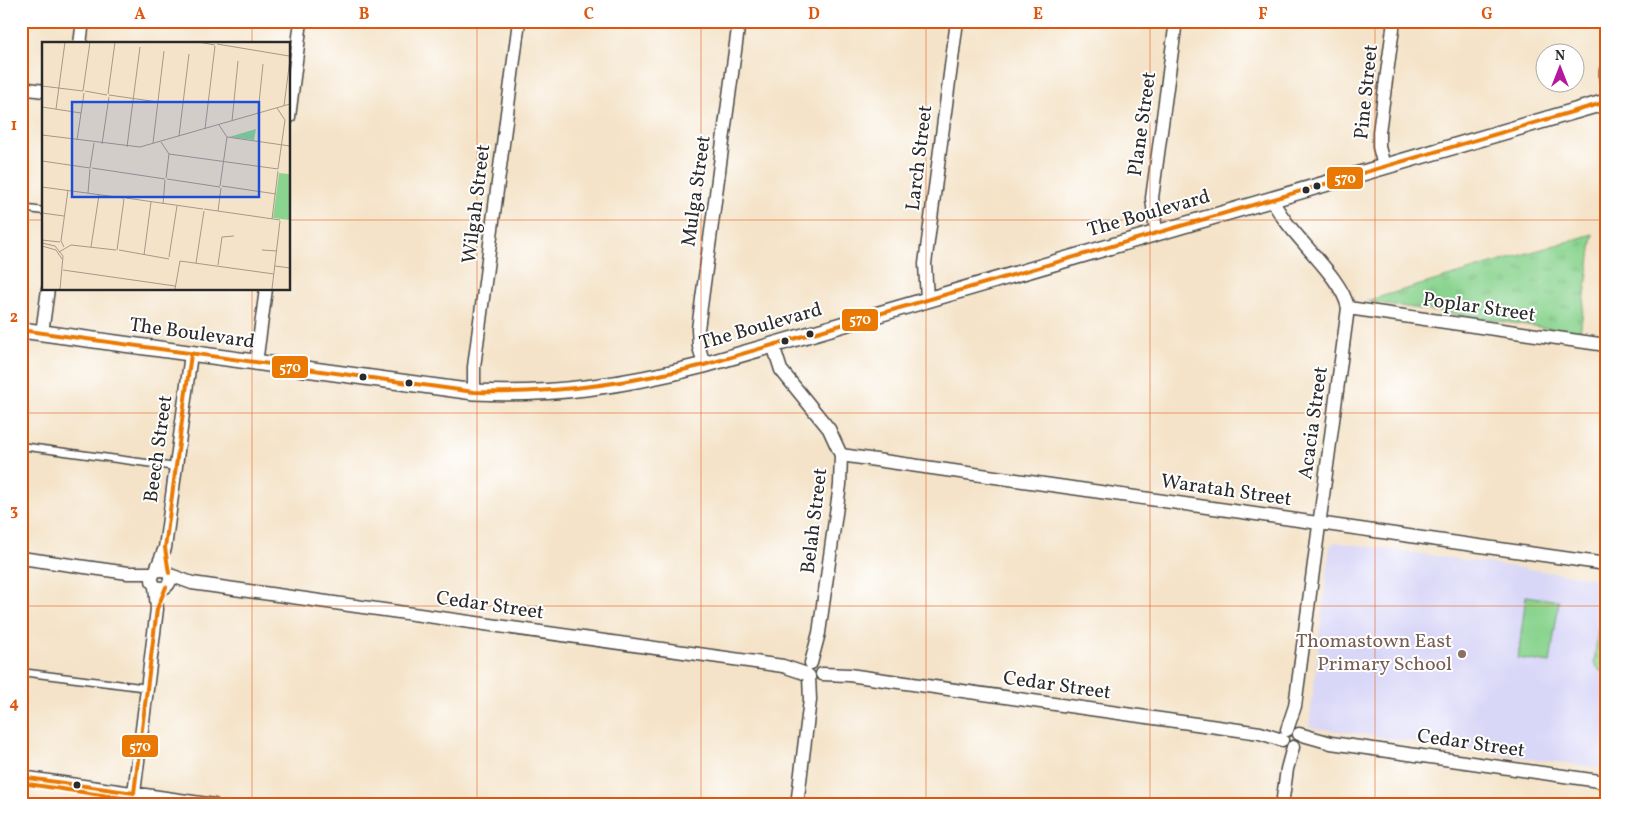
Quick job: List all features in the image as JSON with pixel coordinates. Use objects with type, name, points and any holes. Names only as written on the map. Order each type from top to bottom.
[{"type":"street","points":[[80,42],[83,21]]},
{"type":"street","points":[[290,109],[301,21]]},
{"type":"street","name":"Wilgah Street","points":[[474,392],[474,367],[519,21]]},
{"type":"street","name":"Mulga Street","points":[[704,365],[698,347],[698,329],[739,21]]},
{"type":"street","name":"Larch Street","points":[[927,299],[925,264],[957,21]]},
{"type":"street","name":"Plane Street","points":[[1156,232],[1152,198],[1176,21]]},
{"type":"street","name":"Pine Street","points":[[1384,166],[1379,147],[1379,132],[1394,21]]},
{"type":"street","points":[[1606,70],[1606,82]]},
{"type":"street","points":[[21,88],[42,91]]},
{"type":"street","name":"The Boulevard","points":[[21,330],[474,392],[538,393],[591,388],[654,378],[704,365],[1606,102]]},
{"type":"street","points":[[1272,198],[1281,217],[1341,291],[1348,308]]},
{"type":"street","points":[[42,333],[48,290]]},
{"type":"street","points":[[256,363],[266,290]]},
{"type":"street","name":"Poplar Street","points":[[1348,308],[1606,344]]},
{"type":"street","name":"Acacia Street","points":[[1282,805],[1348,308]]},
{"type":"street","name":"Belah Street","points":[[773,345],[781,370],[829,429],[841,456],[840,485],[797,805]]},
{"type":"street","name":"Beech Street","points":[[134,794],[191,354]]},
{"type":"street","name":"Waratah Street","points":[[841,456],[1606,564]]},
{"type":"street","name":"Cedar Street","points":[[21,558],[1606,782]]},
{"type":"street","points":[[21,777],[214,805]]},
{"type":"lane","points":[[21,208],[42,211]]},
{"type":"lane","points":[[21,446],[176,467]]},
{"type":"lane","points":[[21,672],[148,688]]},
{"type":"shaded area","name":"Thomastown East Primary School","points":[[1336,542],[1606,580],[1606,769],[1309,727],[1330,546]]},
{"type":"green space","points":[[1593,234],[1580,333],[1366,301]]},
{"type":"green space","points":[[1606,593],[1606,672],[1600,671],[1594,663],[1602,596]]},
{"type":"green space","points":[[1526,596],[1559,601],[1550,663],[1518,658]]},
{"type":"transit line","name":"570","points":[[21,330],[474,392],[561,389],[647,378],[704,365],[1606,102]]},
{"type":"transit line","name":"570","points":[[169,573],[165,548],[191,354]]},
{"type":"transit line","name":"570","points":[[21,777],[134,793],[157,609],[166,587]]},
{"type":"transit line","points":[[21,783],[169,805]]},
{"type":"place","name":"Thomastown East Primary School","points":[[1462,654]]}]
